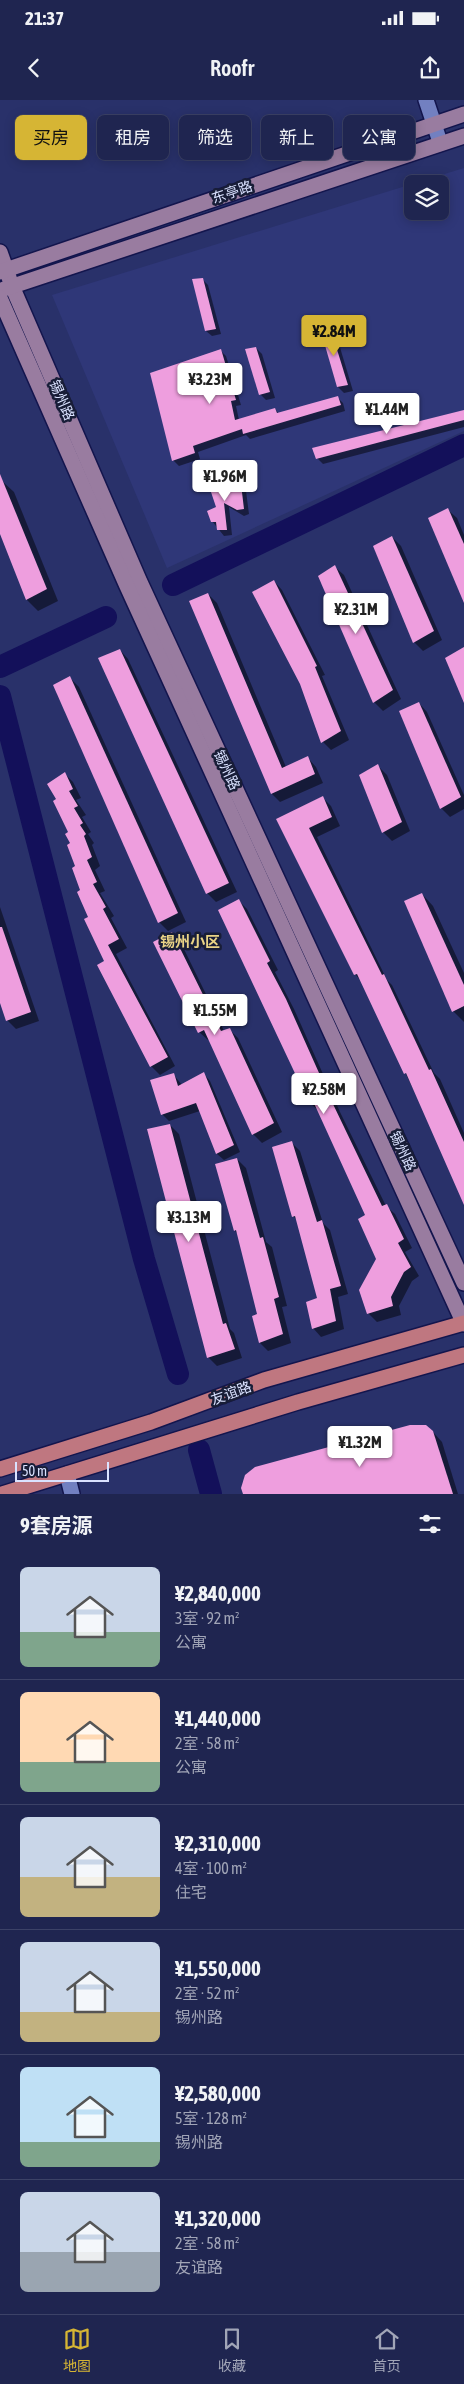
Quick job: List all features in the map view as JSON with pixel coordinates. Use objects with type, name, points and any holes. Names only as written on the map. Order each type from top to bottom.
[{"type":"main road","name":"友谊路","points":[[0,1469],[151,1422],[264,1380],[464,1324]]},
{"type":"main road","name":"友谊路","points":[[2,1494],[298,1402],[464,1355]]},
{"type":"street","points":[[426,100],[440,142]]},
{"type":"street","name":"东亭路","points":[[3,271],[464,114]]},
{"type":"street","name":"东亭路","points":[[6,288],[440,142],[464,136]]},
{"type":"street","name":"锡州路","points":[[0,252],[6,288],[464,1283]]},
{"type":"street","name":"锡州路","points":[[0,298],[139,611],[450,1298],[464,1324]]},
{"type":"street","points":[[67,1474],[72,1494]]},
{"type":"shaded area","points":[[464,168],[464,431],[167,568],[52,295],[404,186],[404,220],[449,220],[449,175],[441,175]]},
{"type":"building","points":[[203,278],[216,329],[205,331],[192,279]]},
{"type":"building","points":[[330,327],[348,385],[337,387],[320,328]]},
{"type":"building","points":[[256,347],[270,392],[259,395],[245,349]]},
{"type":"building","points":[[221,349],[236,400],[231,401],[235,420],[275,408],[277,413],[338,396],[341,405],[243,434],[242,429],[193,446],[195,453],[172,461],[150,373]]},
{"type":"building","points":[[464,410],[464,420],[316,459],[312,448]]},
{"type":"building","points":[[0,474],[47,589],[26,600],[0,534]]},
{"type":"building","points":[[234,480],[241,484],[244,509],[237,510],[224,503],[227,530],[217,530],[216,522],[211,522],[207,511],[216,507],[210,489]]},
{"type":"building","points":[[448,508],[464,544],[464,603],[428,518]]},
{"type":"building","points":[[392,536],[434,631],[413,643],[373,546]]},
{"type":"building","points":[[335,565],[393,690],[373,703],[318,576]]},
{"type":"building","points":[[274,580],[317,666],[315,667],[341,731],[321,743],[300,684],[252,592]]},
{"type":"building","points":[[208,593],[282,768],[308,756],[315,774],[271,794],[189,601]]},
{"type":"building","points":[[464,647],[464,703],[445,658]]},
{"type":"building","points":[[120,649],[229,883],[206,894],[98,658]]},
{"type":"building","points":[[70,676],[178,913],[158,923],[53,685]]},
{"type":"building","points":[[419,702],[461,797],[440,809],[399,711]]},
{"type":"building","points":[[378,764],[402,822],[382,833],[359,775]]},
{"type":"building","points":[[65,772],[73,789],[69,791],[78,806],[74,808],[83,823],[80,825],[86,834],[84,836],[92,857],[87,860],[97,882],[93,884],[106,907],[103,909],[119,939],[108,945],[168,1057],[150,1067],[97,965],[104,961],[84,919],[88,917],[77,892],[80,890],[72,868],[75,866],[67,845],[70,843],[65,834],[68,832],[53,801],[56,799],[47,784]]},
{"type":"building","points":[[323,796],[332,817],[309,828],[382,975],[384,974],[429,1070],[431,1069],[464,1142],[464,1205],[406,1073],[404,1074],[357,974],[354,975],[276,819]]},
{"type":"building","points":[[422,893],[464,985],[464,1006],[452,1012],[404,901]]},
{"type":"building","points":[[239,899],[270,961],[267,963],[286,999],[332,1102],[382,1206],[387,1204],[404,1239],[398,1243],[411,1267],[404,1272],[391,1297],[393,1306],[367,1314],[359,1290],[376,1259],[358,1219],[365,1215],[313,1101],[309,1103],[218,910]]},
{"type":"building","points":[[0,927],[2,927],[31,1012],[6,1021],[0,1003]]},
{"type":"building","points":[[172,932],[221,1031],[230,1028],[274,1123],[252,1135],[204,1030],[198,1033],[153,942]]},
{"type":"building","points":[[204,1072],[234,1145],[216,1154],[196,1103],[161,1115],[150,1080],[174,1073],[178,1086]]},
{"type":"building","points":[[170,1124],[223,1324],[226,1323],[235,1349],[207,1358],[147,1129]]},
{"type":"building","points":[[292,1141],[317,1222],[322,1220],[341,1286],[330,1289],[336,1321],[312,1329],[306,1302],[317,1298],[295,1216],[292,1217],[272,1147]]},
{"type":"building","points":[[237,1158],[260,1238],[263,1237],[279,1297],[274,1299],[283,1334],[259,1343],[252,1316],[257,1314],[236,1230],[234,1231],[215,1164]]},
{"type":"building","points":[[410,1425],[426,1425],[433,1431],[453,1494],[243,1494],[241,1488],[245,1475],[255,1467]]},
{"type":"waterway","points":[[173,585],[464,445]]},
{"type":"waterway","points":[[0,667],[106,617]]},
{"type":"waterway","points":[[0,696],[144,1259],[178,1374]]},
{"type":"waterway","points":[[199,1450],[211,1494]]},
{"type":"district","name":"锡州小区","points":[[190,942]]}]
